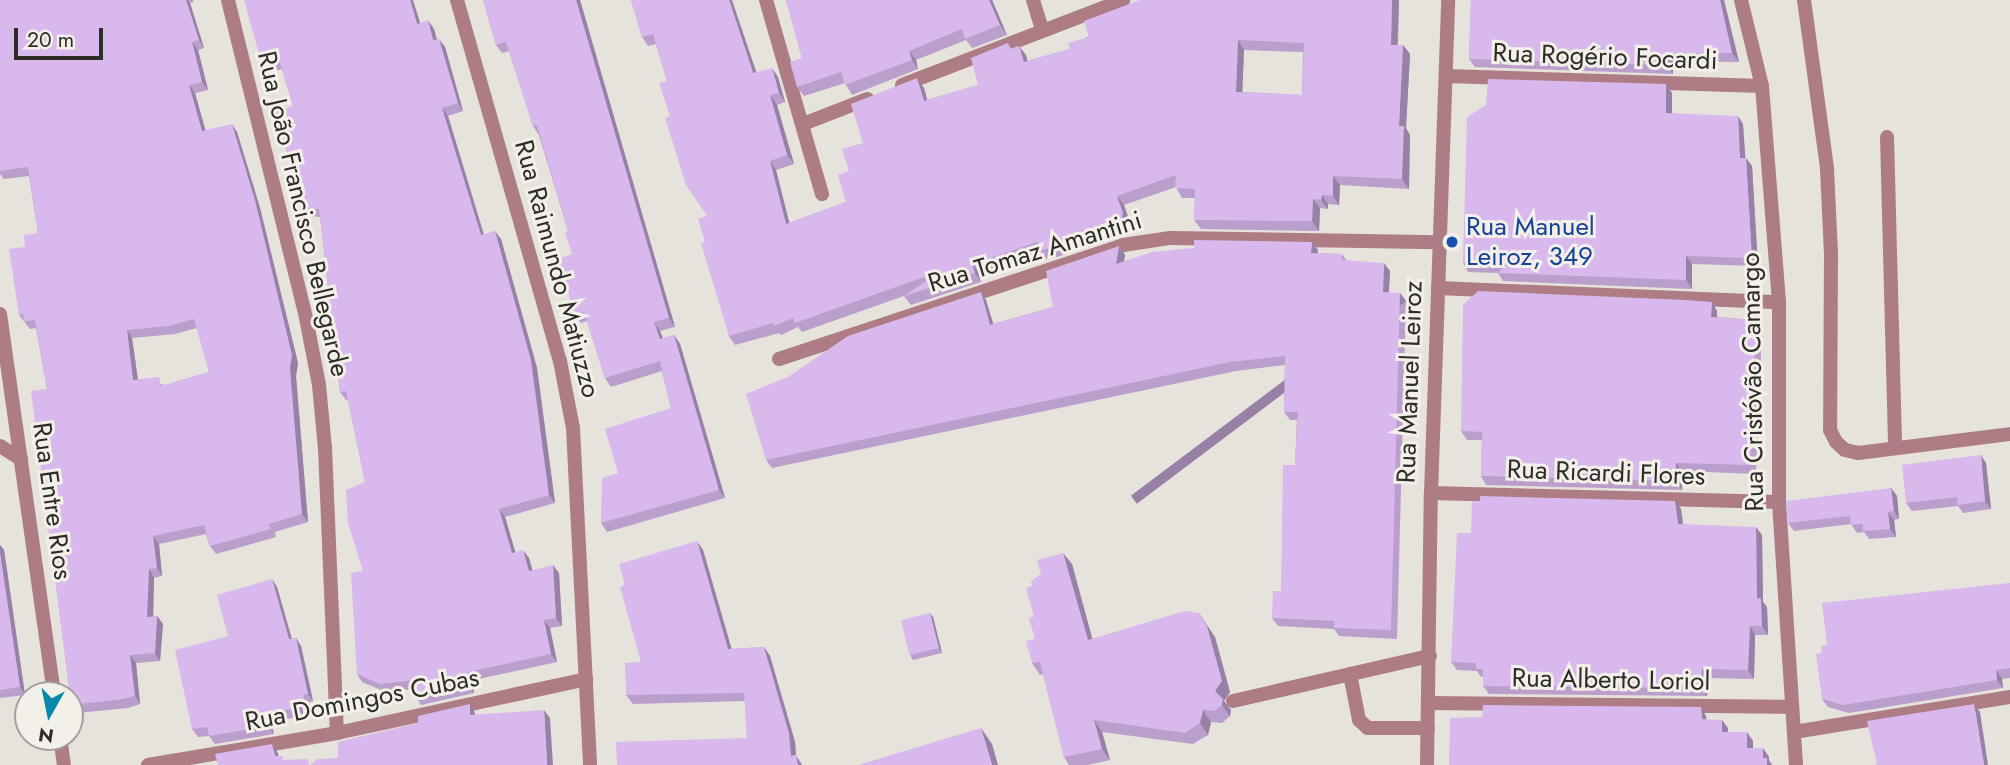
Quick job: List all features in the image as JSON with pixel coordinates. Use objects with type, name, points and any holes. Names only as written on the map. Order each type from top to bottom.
[{"type":"street","name":"Rua João Francisco Bellegarde","points":[[228,0],[306,318],[319,384],[325,448],[337,733]]},
{"type":"street","name":"Rua Raimundo Matiuzzo","points":[[457,0],[560,361],[573,428],[590,765]]},
{"type":"street","points":[[766,0],[822,194]]},
{"type":"street","points":[[1033,0],[1042,30]]},
{"type":"street","points":[[803,124],[1123,0]]},
{"type":"street","name":"Rua Manuel Leiroz","points":[[1427,765],[1431,493],[1448,0]]},
{"type":"street","name":"Rua Cristóvão Camargo","points":[[1741,0],[1762,86],[1779,302],[1779,502],[1797,765]]},
{"type":"street","points":[[1804,0],[1827,169],[1831,254],[1830,430],[1836,442],[1845,450],[1858,453],[2010,434]]},
{"type":"street","name":"Rua Rogério Focardi","points":[[1446,76],[1762,86]]},
{"type":"street","points":[[1887,137],[1895,448]]},
{"type":"street","name":"Rua Tomaz Amantini","points":[[779,359],[1124,245],[1170,238],[1439,242]]},
{"type":"street","points":[[1438,288],[1779,302]]},
{"type":"street","name":"Rua Entre Rios","points":[[0,314],[52,681]]},
{"type":"street","points":[[0,446],[21,459]]},
{"type":"street","name":"Rua Ricardi Flores","points":[[1431,493],[1779,502]]},
{"type":"street","points":[[1233,702],[1430,656]]},
{"type":"street","points":[[1350,674],[1359,720],[1368,728],[1428,728]]},
{"type":"street","name":"Rua Domingos Cubas","points":[[148,765],[337,733],[586,679]]},
{"type":"street","points":[[1794,732],[2009,702]]},
{"type":"street","name":"Rua Alberto Loriol","points":[[1429,703],[1792,707]]},
{"type":"building","points":[[0,0],[186,0],[199,40],[192,42],[202,82],[189,85],[202,131],[232,124],[255,200],[292,355],[290,368],[302,514],[269,524],[271,529],[210,546],[204,525],[153,536],[157,568],[149,569],[147,617],[157,616],[155,653],[130,655],[135,696],[123,699],[84,704],[84,681],[68,681],[31,391],[47,389],[35,320],[24,321],[23,314],[19,315],[9,249],[25,247],[24,235],[38,233],[28,167],[0,171]],"holes":[[[194,319],[209,372],[161,386],[159,377],[133,380],[127,330],[169,326]]]},
{"type":"building","points":[[244,0],[410,0],[417,24],[428,20],[433,40],[439,39],[458,103],[442,108],[481,235],[495,231],[531,360],[549,495],[499,509],[512,553],[523,550],[529,571],[553,565],[556,618],[544,620],[551,654],[468,672],[469,685],[416,697],[414,680],[380,684],[357,674],[351,573],[363,571],[348,523],[346,490],[365,482],[346,391],[340,392],[319,209],[303,208],[275,112],[293,106],[279,60],[262,65]]},
{"type":"building","points":[[483,0],[576,0],[669,318],[654,322],[660,339],[674,335],[719,490],[601,523],[602,478],[618,473],[605,429],[671,408],[660,361],[605,378],[584,312],[575,315],[558,259],[572,254],[565,232],[568,231],[537,125],[533,126],[506,42],[496,45]]},
{"type":"building","points":[[631,0],[729,0],[753,73],[772,68],[779,93],[770,95],[787,155],[770,161],[786,224],[846,202],[838,175],[849,171],[842,149],[863,143],[851,104],[917,78],[924,101],[978,85],[971,58],[1008,43],[1010,49],[1019,46],[1024,62],[1070,49],[1068,43],[1089,37],[1084,21],[1140,0],[1392,0],[1391,45],[1403,45],[1399,126],[1404,126],[1402,179],[1333,176],[1333,196],[1322,195],[1321,200],[1313,199],[1312,221],[1194,220],[1195,189],[1175,188],[1176,175],[1117,196],[1123,213],[1121,225],[1040,251],[1038,242],[972,264],[975,273],[904,296],[926,281],[924,277],[795,323],[793,318],[774,326],[773,323],[729,336],[701,243],[705,242],[698,219],[707,216],[686,185],[665,118],[670,116],[659,83],[667,81],[653,34],[642,37]],"holes":[[[1238,40],[1304,43],[1302,95],[1236,92]]]},
{"type":"building","points":[[786,0],[989,0],[1000,25],[965,39],[962,29],[909,51],[912,60],[845,85],[841,72],[797,87],[790,62],[802,58]]},
{"type":"building","points":[[1471,0],[1720,0],[1732,53],[1667,53],[1666,65],[1469,59]]},
{"type":"building","points":[[1488,79],[1666,84],[1666,113],[1738,116],[1740,158],[1746,158],[1752,258],[1686,256],[1686,280],[1498,273],[1506,265],[1463,263],[1467,117],[1486,105]]},
{"type":"building","points":[[1194,240],[1312,242],[1311,253],[1342,254],[1342,260],[1384,263],[1383,292],[1400,293],[1391,630],[1334,628],[1334,621],[1272,618],[1273,591],[1281,591],[1283,465],[1295,465],[1298,412],[1284,412],[1285,356],[1230,362],[766,460],[746,394],[788,377],[848,336],[981,292],[990,325],[1053,307],[1046,271],[1119,246],[1116,264],[1152,252],[1194,248]]},
{"type":"building","points":[[1478,291],[1712,302],[1711,317],[1756,320],[1750,465],[1676,463],[1676,481],[1481,476],[1482,432],[1461,431],[1463,305]]},
{"type":"building","points":[[1981,455],[1985,501],[1958,505],[1957,497],[1906,503],[1902,465]]},
{"type":"building","points":[[1891,488],[1894,511],[1888,512],[1890,529],[1863,531],[1863,524],[1851,525],[1850,516],[1788,523],[1786,501]]},
{"type":"building","points":[[1480,496],[1675,501],[1678,524],[1756,527],[1757,598],[1761,599],[1762,626],[1750,626],[1748,670],[1702,669],[1701,688],[1483,686],[1483,669],[1476,669],[1476,663],[1451,662],[1457,533],[1471,533],[1472,501],[1480,502]]},
{"type":"building","points":[[697,541],[728,649],[764,647],[789,733],[791,756],[796,755],[798,765],[617,765],[616,742],[747,738],[744,693],[626,695],[625,663],[641,662],[620,587],[625,585],[619,564]]},
{"type":"building","points":[[0,553],[19,681],[14,681],[14,688],[0,690]]},
{"type":"building","points":[[1063,553],[1088,640],[1185,611],[1199,613],[1207,626],[1222,681],[1215,691],[1223,699],[1222,705],[1214,711],[1203,710],[1200,723],[1185,733],[1094,720],[1102,749],[1064,757],[1040,662],[1032,663],[1026,641],[1035,639],[1029,618],[1034,617],[1026,588],[1032,586],[1031,581],[1041,574],[1037,560]]},
{"type":"building","points":[[272,579],[289,639],[296,638],[308,694],[303,695],[304,699],[296,701],[298,708],[265,714],[268,726],[209,736],[207,727],[192,729],[175,650],[228,636],[217,595]]},
{"type":"building","points":[[2010,583],[2010,668],[1996,670],[1997,680],[1843,705],[1822,699],[1816,654],[1822,653],[1821,646],[1827,645],[1822,603]]},
{"type":"building","points":[[930,613],[939,648],[910,655],[901,620]]},
{"type":"building","points":[[470,704],[470,715],[544,710],[547,765],[310,765],[318,759],[338,758],[338,742],[418,723],[418,716]]},
{"type":"building","points":[[1974,704],[1984,765],[1874,765],[1877,764],[1867,721]]},
{"type":"building","points":[[1483,705],[1701,707],[1702,719],[1722,720],[1722,732],[1747,732],[1747,748],[1763,748],[1763,758],[1767,758],[1767,765],[1449,765],[1450,718],[1482,717]]},
{"type":"building","points":[[981,728],[992,765],[858,765]]},
{"type":"building","points":[[272,744],[275,756],[283,756],[283,760],[308,759],[309,765],[218,765],[215,754]]},
{"type":"place","name":"Rua Manuel Leiroz, 349","points":[[1452,242]]}]
